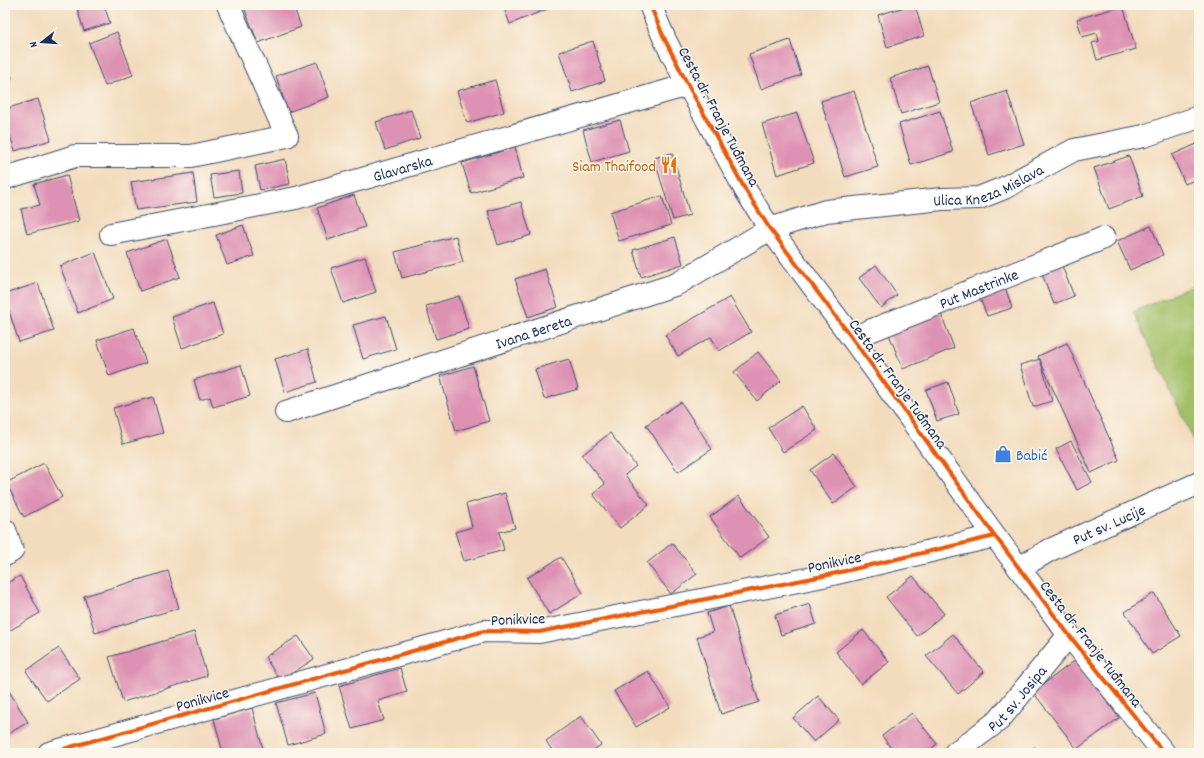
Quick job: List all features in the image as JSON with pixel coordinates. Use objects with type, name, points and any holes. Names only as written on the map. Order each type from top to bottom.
[{"type":"street","points":[[9,177],[75,156],[191,156],[287,136],[228,5]]},
{"type":"street","name":"Cesta dr. Franje Tuđmana","points":[[650,5],[665,40],[688,85],[746,191],[770,229],[852,338],[995,536],[1069,635],[1164,753]]},
{"type":"street","name":"Glavarska","points":[[112,234],[296,198],[688,85]]},
{"type":"street","name":"Ulica Kneza Mislava","points":[[770,229],[826,211],[942,199],[979,198],[1004,188],[1074,150],[1144,136],[1199,117]]},
{"type":"street","name":"Ivana Bereta","points":[[286,412],[677,284],[770,229]]},
{"type":"street","name":"Put Mastrinke","points":[[852,338],[1104,238]]},
{"type":"street","name":"Put sv. Lucije","points":[[1019,568],[1050,550],[1199,483]]},
{"type":"street","points":[[5,530],[12,551],[5,555]]},
{"type":"street","name":"Ponikvice","points":[[49,753],[484,631],[539,632],[828,575],[995,536]]},
{"type":"street","name":"Put sv. Josipa","points":[[956,753],[999,720],[1069,635]]},
{"type":"green space","points":[[1199,283],[1199,451],[1133,312]]},
{"type":"building","points":[[76,5],[104,5],[110,23],[84,31]]},
{"type":"building","points":[[243,5],[293,5],[301,27],[258,43]]},
{"type":"building","points":[[503,5],[557,5],[510,24]]},
{"type":"building","points":[[915,5],[924,36],[887,47],[878,15]]},
{"type":"building","points":[[1123,6],[1136,49],[1097,60],[1092,43],[1099,41],[1097,33],[1082,37],[1077,19]]},
{"type":"building","points":[[117,32],[133,75],[105,86],[89,43]]},
{"type":"building","points":[[790,40],[801,75],[761,89],[749,54]]},
{"type":"building","points":[[593,41],[605,81],[572,92],[559,52]]},
{"type":"building","points":[[5,62],[12,78],[5,81]]},
{"type":"building","points":[[317,62],[329,97],[288,112],[276,76]]},
{"type":"building","points":[[928,66],[939,102],[901,114],[890,78]]},
{"type":"building","points":[[495,80],[504,112],[467,123],[457,91]]},
{"type":"building","points":[[854,91],[878,167],[845,177],[821,101]]},
{"type":"building","points":[[1007,91],[1024,144],[989,155],[971,103]]},
{"type":"building","points":[[38,99],[51,140],[15,151],[5,120],[5,109]]},
{"type":"building","points":[[411,110],[420,138],[385,150],[376,122]]},
{"type":"building","points":[[940,111],[953,152],[911,165],[899,124]]},
{"type":"building","points":[[797,113],[814,163],[777,175],[762,124]]},
{"type":"building","points":[[620,120],[629,151],[592,162],[583,130]]},
{"type":"building","points":[[1199,143],[1199,178],[1185,184],[1172,155]]},
{"type":"building","points":[[515,147],[523,178],[471,193],[462,163]]},
{"type":"building","points":[[672,153],[690,215],[673,220],[654,158]]},
{"type":"building","points":[[1129,156],[1143,196],[1109,209],[1094,168]]},
{"type":"building","points":[[285,159],[290,184],[260,190],[255,166]]},
{"type":"building","points":[[239,171],[242,193],[214,197],[210,175]]},
{"type":"building","points":[[193,173],[197,202],[136,210],[131,182]]},
{"type":"building","points":[[67,175],[79,221],[27,234],[21,209],[40,205],[34,184]]},
{"type":"building","points":[[354,195],[365,227],[328,240],[317,208]]},
{"type":"building","points":[[662,196],[671,225],[619,241],[610,212]]},
{"type":"building","points":[[521,202],[531,235],[498,245],[488,211]]},
{"type":"building","points":[[243,225],[254,256],[227,265],[216,235]]},
{"type":"building","points":[[1151,226],[1163,255],[1130,270],[1117,241]]},
{"type":"building","points":[[456,236],[463,262],[402,278],[395,252]]},
{"type":"building","points":[[675,237],[683,264],[641,277],[633,250]]},
{"type":"building","points":[[167,239],[180,277],[140,291],[127,253]]},
{"type":"building","points":[[95,252],[113,299],[78,313],[60,266]]},
{"type":"building","points":[[365,257],[376,292],[343,303],[331,268]]},
{"type":"building","points":[[1060,261],[1074,296],[1054,304],[1040,269]]},
{"type":"building","points":[[876,265],[897,295],[881,308],[859,278]]},
{"type":"building","points":[[545,269],[558,307],[528,317],[515,279]]},
{"type":"building","points":[[38,283],[54,331],[19,342],[5,299],[5,294]]},
{"type":"building","points":[[1005,287],[1012,308],[987,316],[979,296]]},
{"type":"building","points":[[459,296],[469,329],[436,339],[426,306]]},
{"type":"building","points":[[730,297],[751,332],[719,351],[711,337],[678,356],[665,335]]},
{"type":"building","points":[[213,303],[223,334],[182,348],[172,317]]},
{"type":"building","points":[[940,311],[954,348],[903,369],[888,332]]},
{"type":"building","points":[[386,316],[396,349],[363,359],[353,325]]},
{"type":"building","points":[[134,328],[146,363],[109,376],[97,340]]},
{"type":"building","points":[[1067,343],[1119,460],[1091,473],[1038,356]]},
{"type":"building","points":[[308,349],[317,382],[285,392],[275,359]]},
{"type":"building","points":[[758,352],[781,381],[757,401],[734,372]]},
{"type":"building","points":[[569,359],[578,389],[544,399],[535,369]]},
{"type":"building","points":[[1040,359],[1052,401],[1033,407],[1020,365]]},
{"type":"building","points":[[241,365],[250,396],[213,407],[210,397],[200,400],[194,380]]},
{"type":"building","points":[[473,366],[489,421],[456,431],[440,376]]},
{"type":"building","points":[[948,382],[959,414],[937,421],[926,390]]},
{"type":"building","points":[[153,397],[163,433],[123,444],[113,408]]},
{"type":"building","points":[[681,402],[712,449],[678,472],[646,425]]},
{"type":"building","points":[[802,406],[817,430],[783,452],[768,428]]},
{"type":"building","points":[[610,433],[636,466],[625,475],[649,505],[620,528],[593,494],[605,484],[582,455]]},
{"type":"building","points":[[1071,441],[1092,482],[1077,490],[1056,449]]},
{"type":"building","points":[[834,453],[857,487],[833,504],[810,470]]},
{"type":"building","points":[[44,463],[62,497],[24,517],[6,483]]},
{"type":"building","points":[[505,493],[515,528],[499,532],[504,550],[464,561],[455,532],[472,527],[466,504]]},
{"type":"building","points":[[739,496],[769,537],[740,558],[710,517]]},
{"type":"building","points":[[672,543],[697,574],[671,594],[647,563]]},
{"type":"building","points":[[561,557],[583,593],[549,614],[527,578]]},
{"type":"building","points":[[168,571],[179,608],[95,633],[84,596]]},
{"type":"building","points":[[20,576],[40,613],[7,632],[5,628],[5,584]]},
{"type":"building","points":[[913,576],[944,614],[917,636],[886,597]]},
{"type":"building","points":[[1154,593],[1181,636],[1152,654],[1125,612]]},
{"type":"building","points":[[810,604],[816,624],[781,635],[775,615]]},
{"type":"building","points":[[729,606],[759,702],[721,714],[697,637],[713,632],[707,613]]},
{"type":"building","points":[[863,630],[889,662],[861,684],[836,652]]},
{"type":"building","points":[[194,632],[207,676],[123,702],[109,657]]},
{"type":"building","points":[[953,634],[984,672],[958,694],[926,656]]},
{"type":"building","points":[[298,636],[314,659],[280,681],[265,657]]},
{"type":"building","points":[[59,648],[80,679],[47,701],[26,671]]},
{"type":"building","points":[[1077,659],[1119,718],[1077,749],[1033,692]]},
{"type":"building","points":[[400,668],[407,692],[378,701],[384,720],[352,729],[339,686]]},
{"type":"building","points":[[648,671],[670,707],[636,727],[614,691]]},
{"type":"building","points":[[6,686],[28,722],[5,736],[5,687]]},
{"type":"building","points":[[315,693],[326,734],[288,745],[276,703]]},
{"type":"building","points":[[818,696],[839,720],[814,742],[793,718]]},
{"type":"building","points":[[252,708],[263,749],[249,753],[223,753],[214,719]]},
{"type":"building","points":[[912,713],[937,744],[926,753],[895,753],[882,736]]},
{"type":"building","points":[[581,716],[601,745],[589,753],[554,753],[546,741]]},
{"type":"building","points":[[1035,747],[1038,753],[1026,753]]},
{"type":"cycle path","points":[[650,5],[665,40],[688,85],[746,191],[770,229],[852,338],[995,536],[1069,635],[1164,753]]},
{"type":"cycle path","points":[[49,753],[484,631],[539,632],[828,575],[995,536]]},
{"type":"place","name":"Siam Thaifood","points":[[669,165]]},
{"type":"place","name":"Babić","points":[[1003,454]]}]
